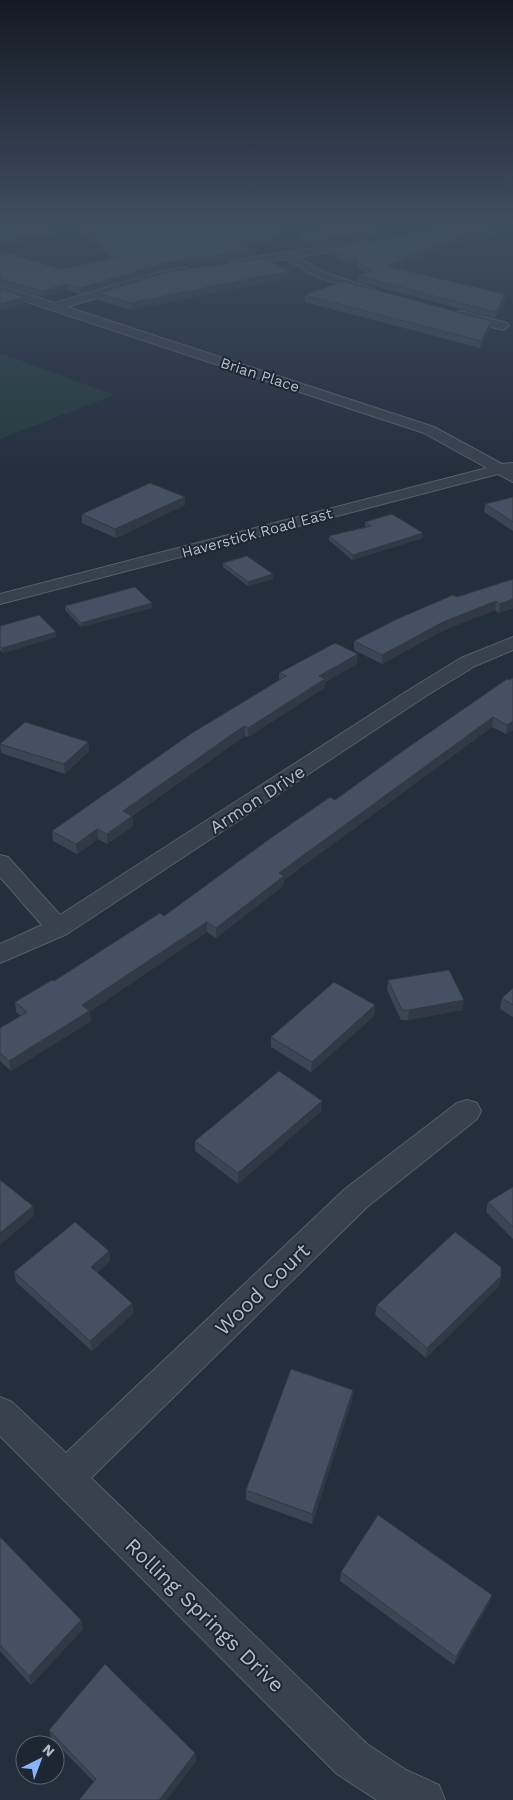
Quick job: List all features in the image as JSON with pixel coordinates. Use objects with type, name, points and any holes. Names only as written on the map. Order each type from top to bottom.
[{"type":"street","name":"Brian Place","points":[[49,305],[429,430],[509,471]]},
{"type":"street","points":[[55,307],[61,305]]},
{"type":"street","points":[[447,311],[503,326]]},
{"type":"street","name":"Haverstick Road East","points":[[0,599],[509,471]]},
{"type":"street","name":"Armon Drive","points":[[0,954],[58,928],[419,692],[468,662],[513,643]]},
{"type":"street","points":[[0,862],[58,928]]},
{"type":"street","name":"Wood Court","points":[[65,1478],[356,1198],[467,1111]]},
{"type":"street","name":"Rolling Springs Drive","points":[[0,1413],[352,1760],[391,1785],[424,1800]]},
{"type":"green space","points":[[0,353],[114,395],[0,439]]},
{"type":"building","points":[[343,305],[432,305],[491,321],[481,341]]},
{"type":"building","points":[[469,305],[500,305],[496,312]]},
{"type":"building","points":[[150,483],[185,497],[115,529],[82,514]]},
{"type":"building","points":[[513,497],[513,522],[485,504]]},
{"type":"building","points":[[392,514],[423,533],[353,555],[329,536],[371,526],[365,522]]},
{"type":"building","points":[[247,556],[273,574],[248,582],[223,563]]},
{"type":"building","points":[[513,579],[513,599],[500,604],[496,601],[443,622],[382,655],[354,641],[397,619],[453,595],[457,597]]},
{"type":"building","points":[[135,587],[152,603],[81,623],[65,606]]},
{"type":"building","points":[[39,615],[56,632],[2,648],[0,646],[0,626]]},
{"type":"building","points":[[335,643],[358,654],[319,676],[325,679],[248,728],[244,726],[123,811],[132,816],[107,834],[97,829],[76,844],[52,831],[192,733],[286,676],[279,673]]},
{"type":"building","points":[[513,678],[513,721],[507,725],[493,717],[279,873],[284,876],[216,928],[207,922],[82,1005],[89,1011],[9,1061],[0,1053],[0,1028],[27,1012],[15,1002],[52,980],[54,981],[160,913],[164,916],[330,797],[335,800],[507,679]]},
{"type":"building","points":[[25,722],[88,742],[64,764],[0,744]]},
{"type":"building","points":[[449,970],[464,1000],[402,1010],[388,980]]},
{"type":"building","points":[[334,982],[375,1005],[312,1062],[271,1037]]},
{"type":"building","points":[[513,988],[513,1005],[502,998]]},
{"type":"building","points":[[279,1071],[322,1101],[238,1173],[195,1141]]},
{"type":"building","points":[[0,1180],[33,1206],[0,1233]]},
{"type":"building","points":[[513,1187],[513,1227],[488,1202]]},
{"type":"building","points":[[75,1222],[109,1251],[91,1267],[132,1303],[90,1341],[14,1272]]},
{"type":"building","points":[[455,1232],[501,1267],[501,1276],[427,1348],[377,1305]]},
{"type":"building","points":[[291,1369],[353,1390],[312,1514],[246,1490]]},
{"type":"building","points":[[378,1515],[492,1595],[456,1657],[341,1572]]},
{"type":"building","points":[[0,1537],[81,1620],[29,1676],[0,1645]]},
{"type":"building","points":[[105,1664],[195,1753],[159,1800],[79,1800],[96,1779],[65,1747],[65,1735],[54,1735],[49,1730]]}]
